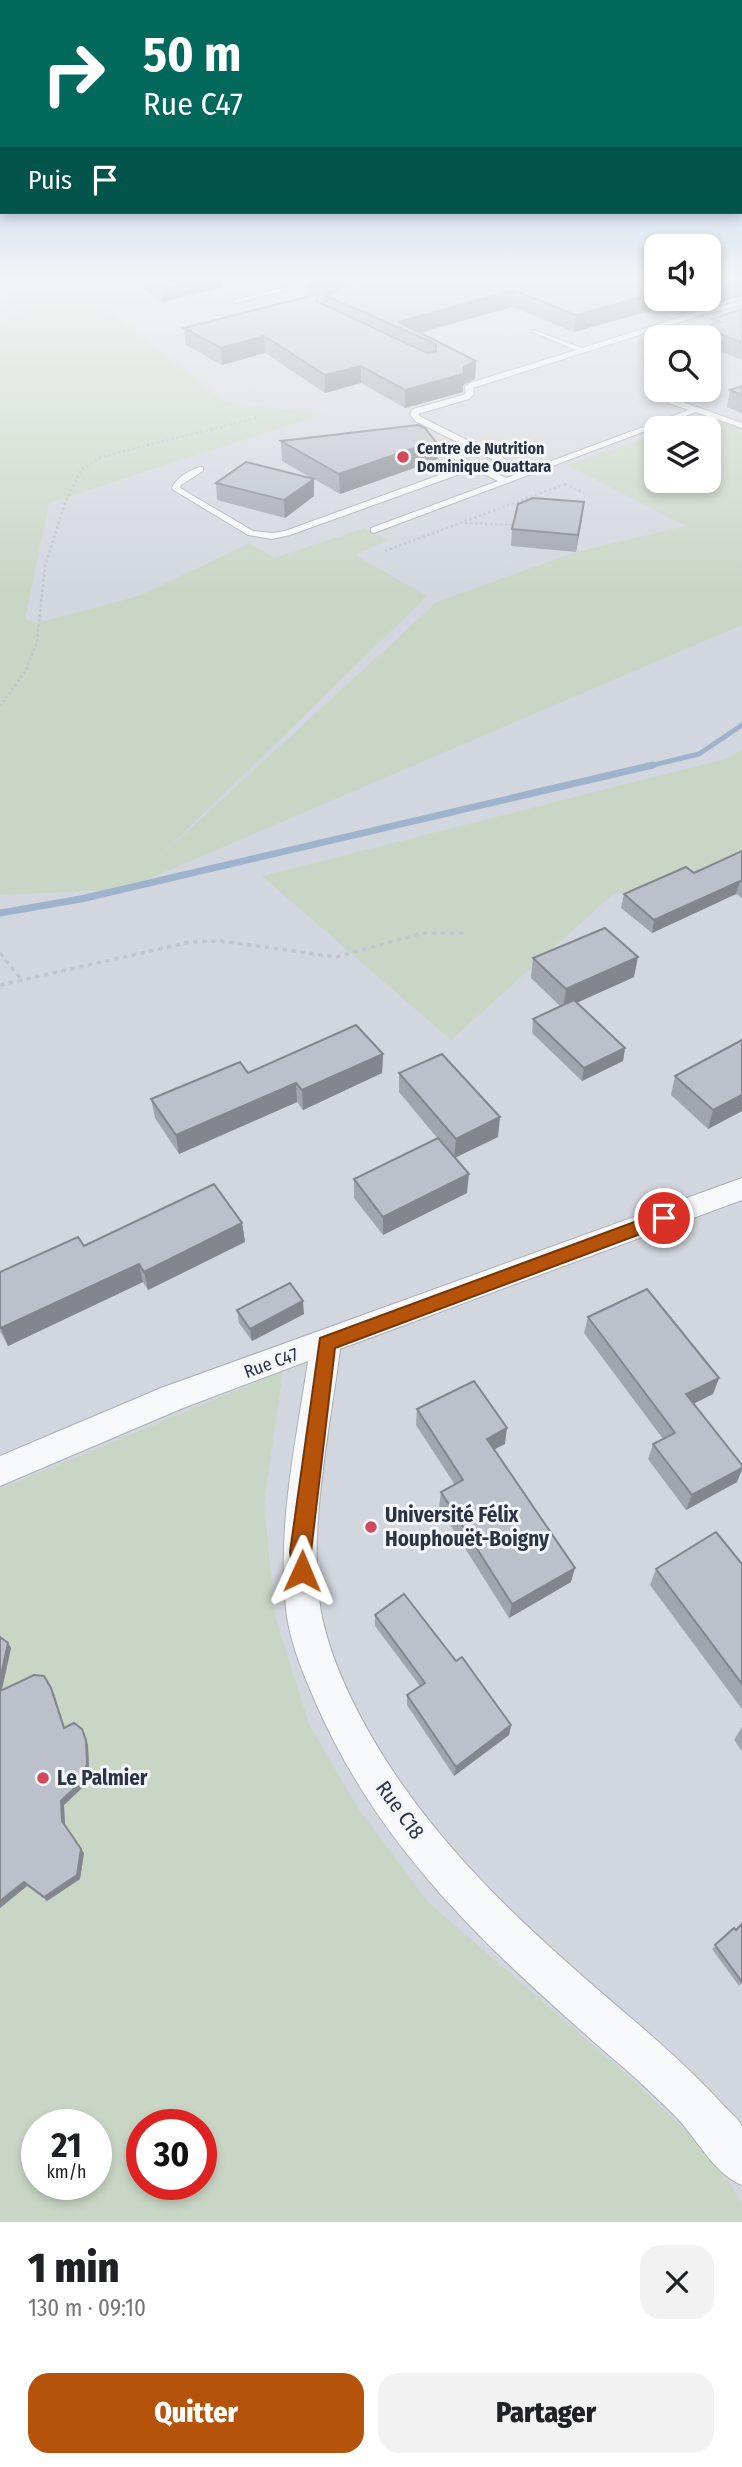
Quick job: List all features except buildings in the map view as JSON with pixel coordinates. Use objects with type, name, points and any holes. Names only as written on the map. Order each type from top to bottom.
[{"type":"street","name":"Rue C47","points":[[0,1471],[172,1398],[742,1189]]},
{"type":"street","name":"Rue C18","points":[[326,1343],[301,1552],[303,1610],[322,1677],[347,1730],[385,1793],[440,1864],[520,1949],[688,2097],[742,2163]]},
{"type":"lane","points":[[477,384],[469,387],[470,394],[466,397],[416,411],[414,414],[418,419],[532,471]]},
{"type":"lane","points":[[675,402],[742,426]]},
{"type":"lane","points":[[374,530],[696,410]]},
{"type":"lane","points":[[414,436],[505,481]]},
{"type":"lane","points":[[200,469],[177,484],[176,489],[251,533],[272,536],[302,528],[473,466]]},
{"type":"path","points":[[0,706],[26,670],[37,642],[45,566],[65,503],[81,470],[101,457],[256,418]]},
{"type":"path","points":[[532,471],[584,493]]},
{"type":"path","points":[[385,551],[565,484]]},
{"type":"path","points":[[537,505],[538,494]]},
{"type":"path","points":[[461,522],[516,525]]},
{"type":"path","points":[[0,985],[190,942],[221,942],[336,957],[423,933],[468,933]]},
{"type":"path","points":[[0,953],[21,979]]},
{"type":"shaded area","name":"Université Félix Houphouët-Boigny","points":[[0,384],[644,384],[644,402],[721,402],[721,384],[742,384],[742,2222],[0,2222]]},
{"type":"green space","points":[[0,384],[201,384],[226,403],[323,414],[49,503],[25,619],[37,623],[139,596],[250,543],[274,558],[365,528],[388,540],[355,555],[427,596],[156,860],[437,602],[576,552],[686,526],[567,465],[644,439],[644,493],[721,493],[721,422],[742,429],[742,625],[125,889],[0,895]]},
{"type":"green space","points":[[742,750],[742,863],[612,895],[451,1040],[262,876],[726,759]]},
{"type":"green space","points":[[283,1371],[264,1503],[275,1616],[309,1724],[358,1808],[428,1902],[627,2075],[714,2157],[742,2204],[742,2222],[0,2222],[0,1489]]},
{"type":"waterway","points":[[645,767],[699,754],[742,725]]},
{"type":"waterway","points":[[0,913],[81,899],[653,765]]},
{"type":"place","name":"Centre de Nutrition Dominique Ouattara","points":[[403,457]]},
{"type":"place","name":"Université Félix Houphouët-Boigny","points":[[371,1527]]},
{"type":"place","name":"Le Palmier","points":[[43,1778]]},
{"type":"route","points":[[302,1571],[301,1552],[326,1343],[664,1218]]}]
